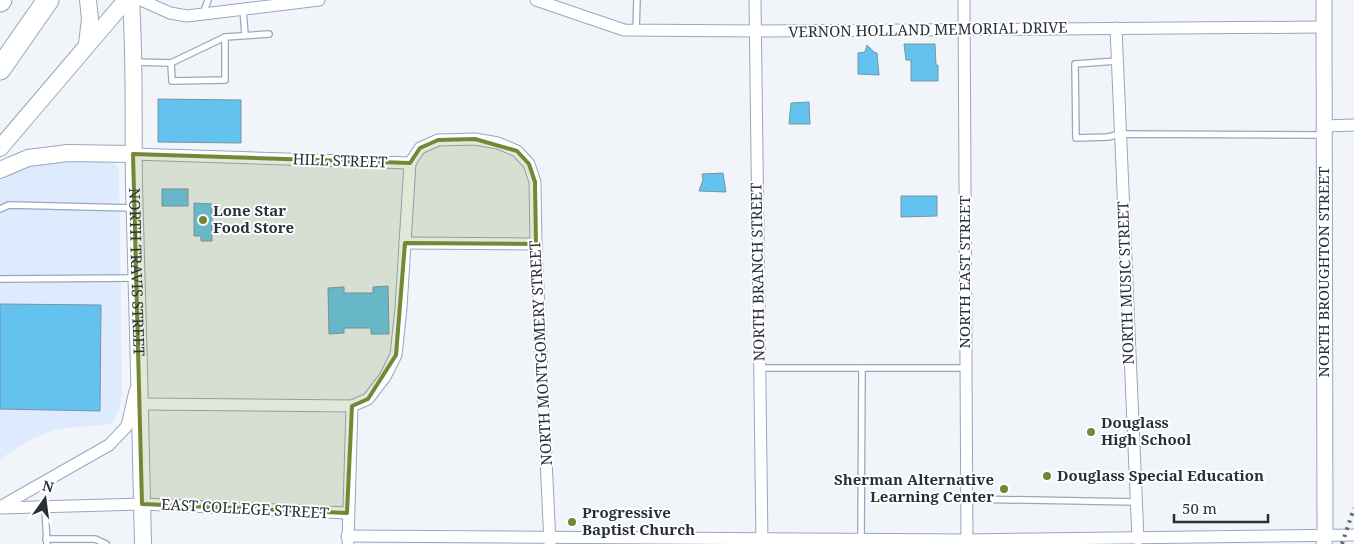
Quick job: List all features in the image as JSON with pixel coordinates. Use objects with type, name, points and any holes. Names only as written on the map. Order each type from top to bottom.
[{"type":"highway","points":[[0,69],[48,0]]},
{"type":"main road","points":[[87,44],[90,19],[88,0]]},
{"type":"main road","points":[[0,148],[126,0]]},
{"type":"main road","name":"NORTH TRAVIS STREET","points":[[130,0],[138,278],[142,544]]},
{"type":"main road","points":[[0,170],[28,158],[68,153],[133,154]]},
{"type":"street","points":[[141,0],[170,13],[186,16],[319,0]]},
{"type":"street","name":"VERNON HOLLAND MEMORIAL DRIVE","points":[[536,0],[624,30],[755,32],[1324,27]]},
{"type":"street","name":"NORTH BRANCH STREET","points":[[755,0],[762,541]]},
{"type":"street","name":"NORTH EAST STREET","points":[[964,0],[967,542]]},
{"type":"street","name":"NORTH BROUGHTON STREET","points":[[1324,0],[1324,540]]},
{"type":"street","name":"NORTH MUSIC STREET","points":[[1116,28],[1138,539]]},
{"type":"street","points":[[1324,131],[1354,125]]},
{"type":"street","name":"HILL STREET","points":[[133,154],[410,164],[420,148],[438,140],[475,139],[498,143],[517,151],[529,164]]},
{"type":"street","points":[[140,404],[352,406],[368,398],[385,377],[396,356],[410,164]]},
{"type":"street","name":"NORTH MONTGOMERY STREET","points":[[529,164],[535,182],[536,244],[550,541]]},
{"type":"street","points":[[405,243],[536,244]]},
{"type":"street","points":[[0,508],[109,445],[127,426],[139,370]]},
{"type":"street","points":[[352,406],[348,540],[762,541],[861,539],[967,542],[1138,539],[1324,540],[1354,535]]},
{"type":"street","name":"EAST COLLEGE STREET","points":[[0,508],[142,504],[348,513]]},
{"type":"lane","points":[[203,14],[208,0]]},
{"type":"lane","points":[[636,30],[637,0]]},
{"type":"lane","points":[[243,9],[245,36]]},
{"type":"lane","points":[[133,62],[171,63],[225,37],[269,34]]},
{"type":"lane","points":[[171,63],[172,81],[225,80],[225,37]]},
{"type":"lane","points":[[1117,61],[1075,64],[1076,138],[1108,137],[1120,134],[1324,131]]},
{"type":"lane","points":[[0,209],[9,205],[135,208]]},
{"type":"lane","points":[[0,279],[138,278]]},
{"type":"lane","points":[[759,368],[966,368]]},
{"type":"lane","points":[[861,539],[862,368]]},
{"type":"lane","points":[[967,499],[1136,502]]},
{"type":"lane","points":[[46,508],[47,541],[95,539],[106,544]]},
{"type":"highlighted area","points":[[475,139],[517,151],[529,164],[535,182],[536,244],[405,243],[396,355],[368,399],[352,406],[347,513],[142,504],[133,154],[410,163],[420,148],[438,140]]},
{"type":"shaded area","points":[[47,159],[112,159],[119,168],[122,392],[119,410],[112,424],[58,429],[31,439],[0,459],[0,175]]},
{"type":"building","points":[[904,44],[935,44],[938,81],[911,81],[911,60],[906,60]]},
{"type":"building","points":[[867,45],[877,53],[879,75],[858,74],[858,53],[865,52]]},
{"type":"building","points":[[158,99],[241,100],[241,143],[158,142]]},
{"type":"building","points":[[809,102],[810,124],[789,124],[791,103]]},
{"type":"building","points":[[723,173],[726,192],[699,191],[703,180],[702,174]]},
{"type":"building","points":[[162,189],[188,189],[188,206],[162,206]]},
{"type":"building","points":[[901,196],[937,196],[937,216],[901,217]]},
{"type":"building","name":"Lone Star Food Store","points":[[194,203],[212,204],[212,241],[201,241],[201,236],[194,236]]},
{"type":"building","points":[[388,286],[389,334],[371,334],[371,328],[344,328],[344,333],[329,334],[328,288],[344,287],[344,293],[373,293],[373,287]]},
{"type":"building","points":[[0,304],[101,305],[100,411],[0,409]]},
{"type":"railway","points":[[1342,544],[1354,508]]},
{"type":"place","name":"Lone Star Food Store","points":[[203,220]]},
{"type":"place","name":"Douglass High School","points":[[1091,432]]},
{"type":"place","name":"Douglass Special Education","points":[[1047,476]]},
{"type":"place","name":"Sherman Alternative Learning Center","points":[[1004,489]]},
{"type":"place","name":"Progressive Baptist Church","points":[[572,522]]}]
